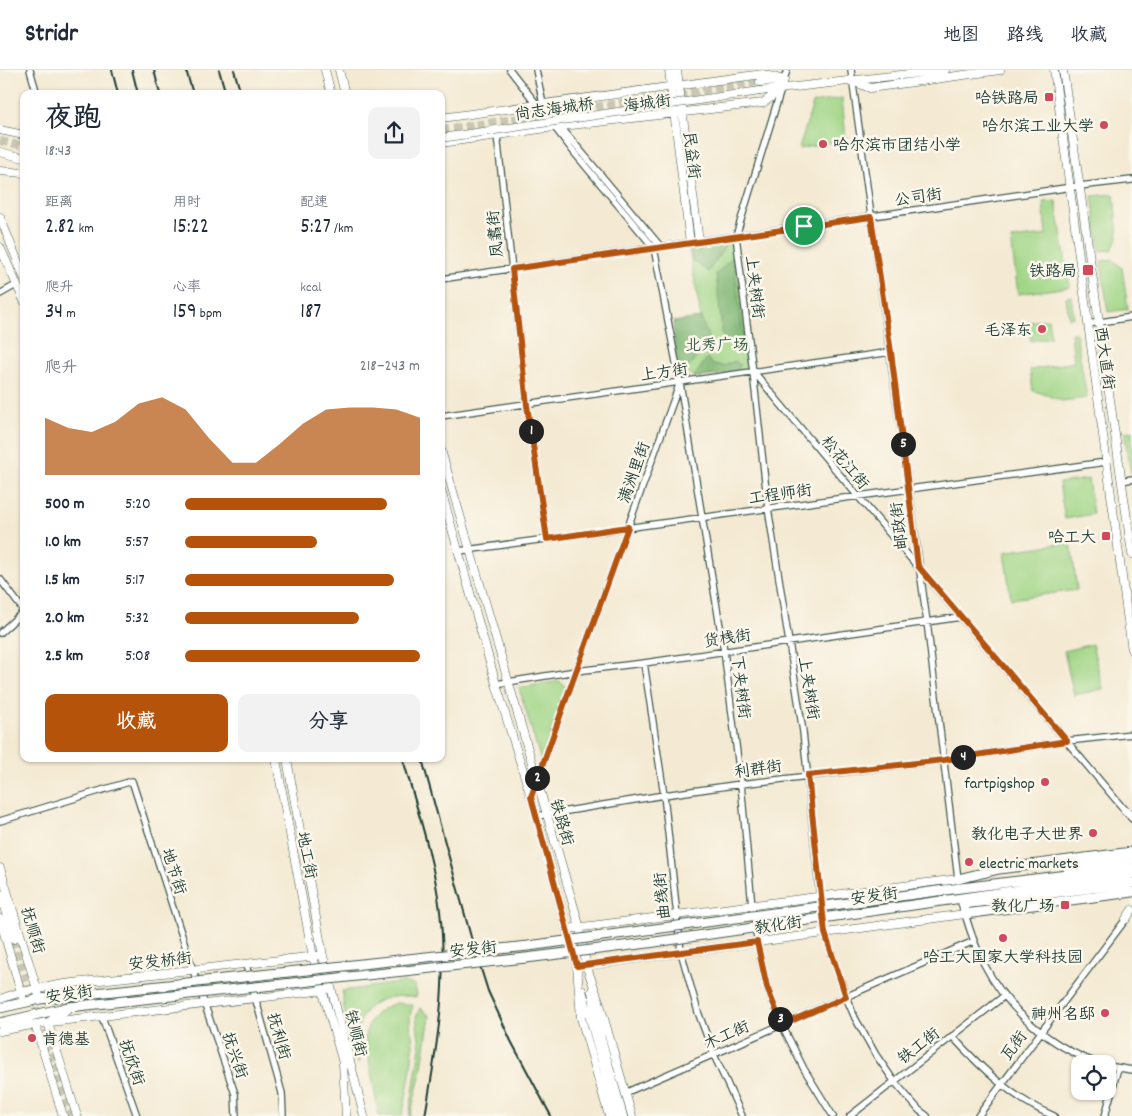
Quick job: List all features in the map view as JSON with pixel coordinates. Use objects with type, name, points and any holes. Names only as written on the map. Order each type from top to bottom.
[{"type":"highway","name":"教化街","points":[[958,879],[987,880],[1131,863]]},
{"type":"highway","points":[[960,888],[1131,863]]},
{"type":"highway","points":[[963,901],[1131,863]]},
{"type":"highway","name":"邮政街","points":[[958,879],[960,888]]},
{"type":"highway","points":[[963,901],[1132,883]]},
{"type":"highway","name":"安发街","points":[[0,1008],[40,999],[528,946],[960,888]]},
{"type":"highway","name":"教化街","points":[[964,914],[1132,892]]},
{"type":"highway","name":"安发街","points":[[0,1023],[69,1007],[648,943],[948,900],[963,901]]},
{"type":"highway","points":[[963,901],[964,914]]},
{"type":"highway","points":[[13,1019],[41,1023],[69,1007]]},
{"type":"main road","points":[[325,70],[330,90]]},
{"type":"main road","points":[[339,70],[344,90]]},
{"type":"main road","name":"民益街","points":[[669,70],[682,112],[699,242]]},
{"type":"main road","name":"民益街","points":[[677,70],[674,113],[690,243]]},
{"type":"main road","name":"海城街","points":[[853,82],[871,75],[908,70]]},
{"type":"main road","name":"海城街","points":[[445,142],[557,126],[763,103],[782,89],[945,70]]},
{"type":"main road","name":"海城街","points":[[853,82],[870,88],[1000,70]]},
{"type":"main road","name":"西大直街","points":[[1054,70],[1132,650]]},
{"type":"main road","name":"西大直街","points":[[1063,70],[1132,554]]},
{"type":"main road","name":"海城街","points":[[445,117],[763,74],[784,80]]},
{"type":"main road","points":[[760,82],[784,80]]},
{"type":"main road","name":"尚志海城桥","points":[[445,137],[782,89]]},
{"type":"main road","points":[[0,130],[20,134]]},
{"type":"main road","points":[[0,152],[20,157]]},
{"type":"main road","points":[[0,171],[20,173]]},
{"type":"main road","points":[[0,217],[20,267]]},
{"type":"main road","points":[[0,247],[20,293]]},
{"type":"main road","name":"铁路街","points":[[445,464],[580,928],[586,965],[599,1001],[632,1116]]},
{"type":"main road","name":"铁路街","points":[[445,504],[496,684],[537,816],[577,966],[581,1018],[609,1116]]},
{"type":"main road","name":"地工街","points":[[277,762],[313,957]]},
{"type":"main road","name":"地工街","points":[[289,762],[324,956]]},
{"type":"main road","name":"抚顺街","points":[[0,868],[40,999]]},
{"type":"main road","name":"教化街","points":[[567,929],[958,879]]},
{"type":"main road","name":"抚顺街","points":[[0,894],[14,939]]},
{"type":"main road","points":[[1129,916],[1132,910]]},
{"type":"main road","name":"教化街","points":[[577,966],[964,914]]},
{"type":"main road","name":"抚顺街","points":[[0,919],[24,1002]]},
{"type":"main road","name":"安发桥街","points":[[0,999],[21,992],[64,984],[324,956]]},
{"type":"main road","name":"铁顺街","points":[[324,956],[364,1116]]},
{"type":"main road","name":"铁顺街","points":[[313,957],[342,1063],[346,1116]]},
{"type":"main road","points":[[586,965],[599,1039],[618,1116]]},
{"type":"main road","points":[[577,966],[623,1116]]},
{"type":"main road","points":[[41,1023],[255,997],[332,990]]},
{"type":"main road","points":[[41,1023],[63,1116]]},
{"type":"main road","points":[[41,1023],[77,1116]]},
{"type":"main road","name":"安发街","points":[[0,1032],[41,1023]]},
{"type":"street","points":[[30,70],[36,90]]},
{"type":"street","points":[[510,70],[540,104],[654,248]]},
{"type":"street","points":[[536,70],[540,104]]},
{"type":"street","points":[[736,236],[787,70]]},
{"type":"street","name":"邮政街","points":[[851,70],[927,622],[958,879]]},
{"type":"street","points":[[557,126],[661,247]]},
{"type":"street","name":"凤翥街","points":[[497,135],[527,405],[547,539]]},
{"type":"street","name":"公司街","points":[[445,278],[1079,186],[1132,180]]},
{"type":"street","name":"上夹树街","points":[[736,236],[768,508],[803,732],[825,933],[855,1018],[876,1055],[894,1081],[919,1110],[927,1116]]},
{"type":"street","name":"下夹树街","points":[[654,248],[680,383],[724,651],[741,784],[757,942],[767,987],[782,1025],[804,1069],[834,1116]]},
{"type":"street","points":[[0,294],[16,285]]},
{"type":"street","points":[[1088,324],[1132,317]]},
{"type":"street","name":"上方街","points":[[445,415],[891,352]]},
{"type":"street","name":"松花江街","points":[[753,372],[856,496],[1130,815]]},
{"type":"street","name":"满洲里街","points":[[531,797],[680,383]]},
{"type":"street","name":"工程师街","points":[[458,551],[1106,462]]},
{"type":"street","points":[[1122,481],[1132,479]]},
{"type":"street","points":[[0,579],[20,606]]},
{"type":"street","points":[[0,633],[20,615]]},
{"type":"street","name":"货栈街","points":[[496,684],[961,617]]},
{"type":"street","name":"曲线街","points":[[644,663],[664,795],[676,916],[682,952],[698,1012],[714,1055],[742,1116]]},
{"type":"street","name":"利群街","points":[[537,816],[741,784],[944,760],[1067,741],[1132,734]]},
{"type":"street","name":"地节街","points":[[0,821],[132,781],[204,1004]]},
{"type":"street","points":[[964,914],[983,963],[1004,996],[1040,1032],[1064,1048],[1080,1055]]},
{"type":"street","name":"瓦街","points":[[978,1116],[1129,916]]},
{"type":"street","name":"木工街","points":[[627,1092],[974,942]]},
{"type":"street","name":"抚利街","points":[[246,965],[282,1093],[284,1116]]},
{"type":"street","name":"铁工街","points":[[850,1116],[1004,996]]},
{"type":"street","name":"抚兴街","points":[[204,1004],[235,1094],[236,1116]]},
{"type":"street","name":"抚欣街","points":[[102,1017],[137,1116]]},
{"type":"street","points":[[952,1036],[983,1068],[1002,1084],[1024,1100],[1054,1116]]},
{"type":"street","points":[[1105,1116],[1118,1068],[1132,1070]]},
{"type":"green space","points":[[842,98],[846,139],[799,149],[813,103]]},
{"type":"green space","points":[[1114,194],[1118,237],[1112,250],[1100,251],[1092,196]]},
{"type":"green space","points":[[1056,201],[1070,287],[1018,294],[1011,239],[1046,235],[1043,202]]},
{"type":"green space","name":"北秀广场","points":[[723,242],[731,243],[735,251],[750,366],[745,371],[694,377],[680,368],[673,322],[701,318],[689,247]]},
{"type":"green space","points":[[728,242],[708,272],[691,259],[689,247]]},
{"type":"green space","points":[[733,257],[746,356],[723,340],[716,274]]},
{"type":"green space","points":[[1112,259],[1122,268],[1128,309],[1108,312],[1101,261]]},
{"type":"green space","points":[[1071,296],[1074,317],[1069,318],[1066,297]]},
{"type":"green space","points":[[701,318],[710,342],[685,371],[676,356],[673,322]]},
{"type":"green space","points":[[1048,319],[1051,337],[1031,341],[1029,322]]},
{"type":"green space","points":[[1071,333],[1076,333],[1087,398],[1062,401],[1033,391],[1030,370],[1074,362]]},
{"type":"green space","points":[[707,358],[712,364],[723,366],[735,361],[740,365],[737,373],[694,377]]},
{"type":"green space","points":[[1132,431],[1132,473],[1131,473],[1124,432]]},
{"type":"green space","points":[[1088,479],[1093,514],[1065,519],[1059,483]]},
{"type":"green space","points":[[1071,542],[1077,590],[1011,599],[1004,552]]},
{"type":"green space","points":[[1092,644],[1103,689],[1074,695],[1064,651]]},
{"type":"green space","points":[[560,681],[567,689],[541,761],[519,688]]},
{"type":"green space","points":[[404,982],[414,985],[417,993],[416,997],[395,997],[376,1002],[363,1015],[357,1036],[360,1063],[358,1064],[346,1025],[342,991]]},
{"type":"green space","points":[[396,1003],[413,1005],[410,1018],[413,1051],[410,1075],[402,1116],[379,1116],[365,1037],[366,1030],[371,1019],[379,1011]]},
{"type":"green space","points":[[420,1008],[430,1016],[421,1073],[409,1116],[420,1047],[416,1017]]},
{"type":"tunnel","points":[[445,129],[760,82]]},
{"type":"tunnel","points":[[0,141],[20,145]]},
{"type":"tunnel","points":[[14,939],[70,1116]]},
{"type":"railway","points":[[112,70],[117,90]]},
{"type":"railway","points":[[132,70],[137,90]]},
{"type":"railway","points":[[154,70],[159,90]]},
{"type":"railway","points":[[186,70],[192,90]]},
{"type":"railway","points":[[219,70],[225,90]]},
{"type":"railway","points":[[234,70],[240,90]]},
{"type":"railway","points":[[404,762],[434,872],[442,937],[443,963],[440,1014],[425,1116]]},
{"type":"railway","points":[[423,762],[471,937],[488,991],[511,1041],[551,1116]]},
{"type":"place","name":"哈铁路局","points":[[1049,97]]},
{"type":"place","name":"哈尔滨工业大学","points":[[1104,125]]},
{"type":"place","name":"哈尔滨市团结小学","points":[[823,144]]},
{"type":"place","name":"铁路局","points":[[1088,270]]},
{"type":"place","name":"毛泽东","points":[[1042,329]]},
{"type":"place","name":"哈工大","points":[[1106,536]]},
{"type":"place","name":"fartpigshop","points":[[1045,782]]},
{"type":"place","name":"教化电子大世界","points":[[1093,833]]},
{"type":"place","name":"electric markets","points":[[969,862]]},
{"type":"place","name":"教化广场","points":[[1065,905]]},
{"type":"place","name":"哈工大国家大学科技园","points":[[1003,938]]},
{"type":"place","name":"神州名邸","points":[[1105,1013]]},
{"type":"place","name":"肯德基","points":[[32,1038]]},
{"type":"route","points":[[871,217],[891,352],[918,566],[1067,741],[944,760],[808,775],[825,933],[846,997],[782,1025],[767,987],[757,942],[577,966],[531,797],[628,527],[547,539],[527,405],[512,269],[804,226],[871,217]]}]
